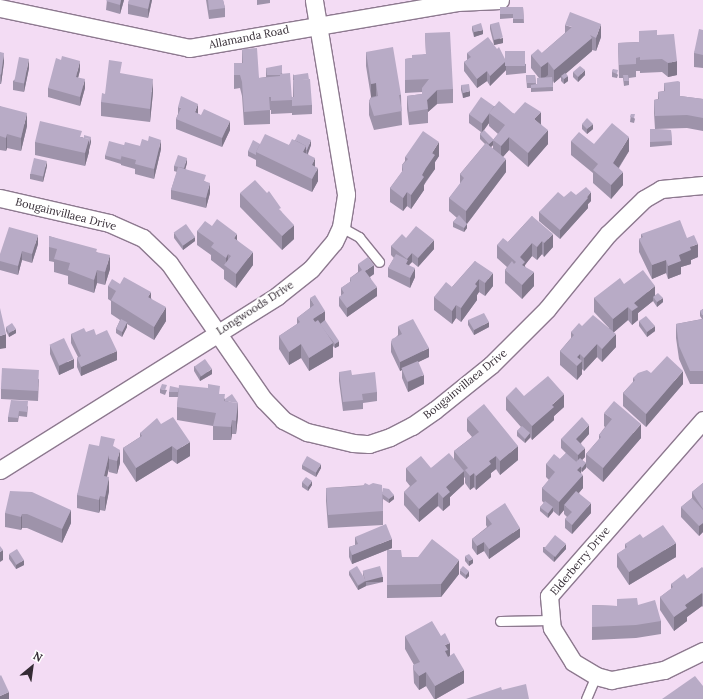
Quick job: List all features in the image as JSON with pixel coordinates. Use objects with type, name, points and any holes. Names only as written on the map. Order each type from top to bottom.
[{"type":"street","name":"Longwoods Drive","points":[[0,470],[278,296],[311,269],[334,242],[341,227],[346,194],[314,0]]},
{"type":"street","name":"Allamanda Road","points":[[0,8],[189,48],[319,24],[457,2],[500,0]]},
{"type":"street","name":"Bougainvillaea Drive","points":[[0,198],[109,223],[143,238],[169,262],[219,332],[264,400],[283,420],[307,432],[353,443],[376,442],[412,426],[435,410],[490,365],[547,308],[608,234],[644,199],[661,189],[703,186]]},
{"type":"street","name":"Elderberry Drive","points":[[703,420],[549,596],[550,620],[573,662],[596,676],[611,680],[664,670],[703,651]]},
{"type":"lane","points":[[341,227],[359,237],[379,262]]},
{"type":"lane","points":[[500,621],[550,620]]},
{"type":"lane","points":[[586,699],[596,676]]},
{"type":"building","points":[[121,0],[120,5],[106,1]]},
{"type":"building","points":[[129,0],[150,0],[148,9],[128,4]]},
{"type":"building","points":[[208,0],[223,0],[225,8],[209,10]]},
{"type":"building","points":[[500,7],[523,7],[524,19],[513,19],[513,14],[500,14]]},
{"type":"building","points":[[570,12],[601,24],[596,38],[590,35],[592,38],[554,70],[548,62],[541,67],[531,55],[538,49],[542,53],[572,27],[565,25]]},
{"type":"building","points":[[499,22],[503,38],[494,40],[490,24]]},
{"type":"building","points":[[481,23],[483,30],[474,32],[472,26]]},
{"type":"building","points":[[699,29],[703,30],[703,55],[694,53]]},
{"type":"building","points":[[657,30],[657,35],[674,34],[677,61],[668,63],[662,59],[640,60],[640,57],[636,58],[636,64],[619,65],[618,43],[639,42],[639,31]]},
{"type":"building","points":[[450,32],[453,89],[437,90],[427,100],[428,109],[409,112],[407,96],[422,94],[422,88],[429,79],[405,80],[405,59],[412,58],[412,55],[426,54],[425,33]]},
{"type":"building","points":[[488,37],[497,49],[499,47],[506,61],[490,76],[487,71],[477,79],[464,62],[471,57],[467,53]]},
{"type":"building","points":[[393,47],[401,95],[399,95],[402,111],[374,116],[369,101],[371,98],[378,96],[376,83],[371,84],[366,52]]},
{"type":"building","points":[[257,48],[259,78],[280,76],[280,74],[290,73],[292,100],[271,101],[271,97],[269,97],[270,110],[244,112],[242,82],[240,75],[234,75],[234,63],[243,63],[242,49]]},
{"type":"building","points":[[505,51],[525,51],[525,66],[505,66]]},
{"type":"building","points":[[0,52],[4,53],[1,75],[0,74]]},
{"type":"building","points":[[62,56],[80,61],[76,77],[85,79],[80,97],[48,88],[56,58],[61,60]]},
{"type":"building","points":[[19,57],[29,59],[24,83],[14,82]]},
{"type":"building","points":[[109,60],[122,62],[120,73],[153,79],[150,109],[101,102],[102,93],[105,94]]},
{"type":"building","points":[[282,65],[282,73],[280,75],[267,75],[266,68]]},
{"type":"building","points":[[580,66],[585,70],[578,77],[573,72]]},
{"type":"building","points":[[613,69],[618,70],[617,74],[612,72]]},
{"type":"building","points":[[308,73],[309,79],[294,81],[293,75]]},
{"type":"building","points":[[565,73],[568,76],[564,79],[561,76]]},
{"type":"building","points":[[526,75],[535,75],[536,83],[527,83]]},
{"type":"building","points":[[623,75],[628,75],[629,81],[624,81]]},
{"type":"building","points":[[552,77],[553,87],[531,88],[531,85],[537,84],[537,78]]},
{"type":"building","points":[[310,79],[312,105],[292,106],[292,97],[294,97],[293,80]]},
{"type":"building","points":[[680,82],[680,96],[703,99],[703,118],[687,115],[655,116],[654,100],[659,99],[658,92],[665,91],[664,83]]},
{"type":"building","points":[[469,84],[470,91],[463,93],[461,85]]},
{"type":"building","points":[[181,96],[198,104],[195,112],[201,115],[204,109],[230,121],[222,138],[176,119],[181,108],[178,107]]},
{"type":"building","points":[[481,97],[494,106],[482,123],[469,114]]},
{"type":"building","points":[[499,101],[514,114],[525,102],[541,112],[534,119],[548,130],[528,153],[509,137],[501,146],[493,140],[505,125],[489,113]]},
{"type":"building","points":[[0,106],[27,113],[21,138],[7,134],[6,138],[0,136]]},
{"type":"building","points":[[631,114],[635,114],[634,118],[630,117]]},
{"type":"building","points":[[587,118],[593,124],[587,129],[582,124]]},
{"type":"building","points":[[40,121],[82,131],[80,137],[89,139],[85,153],[35,142]]},
{"type":"building","points":[[612,123],[629,137],[613,163],[623,172],[611,185],[593,170],[598,164],[571,141],[579,132],[594,144]]},
{"type":"building","points":[[650,129],[671,130],[672,141],[650,142]]},
{"type":"building","points":[[484,130],[494,140],[489,144],[480,134]]},
{"type":"building","points":[[423,131],[439,142],[432,153],[435,155],[422,175],[424,177],[411,195],[407,192],[403,198],[390,188],[403,170],[402,165],[408,159],[405,157]]},
{"type":"building","points":[[265,134],[289,145],[292,139],[306,146],[303,152],[315,158],[312,165],[318,168],[312,179],[256,152]]},
{"type":"building","points":[[298,134],[311,140],[307,150],[306,146],[295,140]]},
{"type":"building","points":[[84,135],[91,137],[89,145],[89,139],[84,138]]},
{"type":"building","points":[[149,136],[161,140],[154,169],[135,164],[136,160],[121,156],[125,142],[140,146],[142,139],[148,141]]},
{"type":"building","points":[[253,140],[260,144],[256,155],[248,151]]},
{"type":"building","points":[[109,141],[124,145],[121,160],[105,155]]},
{"type":"building","points":[[486,143],[506,159],[466,211],[449,198],[464,178],[460,174]]},
{"type":"building","points":[[178,155],[187,158],[184,168],[174,166]]},
{"type":"building","points":[[34,158],[47,161],[43,177],[30,174]]},
{"type":"building","points":[[178,167],[206,175],[204,181],[210,183],[206,198],[171,190]]},
{"type":"building","points":[[255,180],[267,193],[269,191],[281,208],[279,209],[294,225],[282,236],[240,193]]},
{"type":"building","points":[[586,187],[591,192],[587,197],[588,198],[560,230],[539,212],[558,192],[564,197],[571,191],[576,195]]},
{"type":"building","points":[[459,215],[467,224],[464,228],[453,222]]},
{"type":"building","points":[[532,216],[553,234],[544,243],[542,241],[537,247],[532,243],[520,257],[525,262],[522,265],[534,272],[522,285],[505,270],[512,261],[514,264],[516,262],[497,245],[503,238],[508,242]]},
{"type":"building","points":[[217,219],[237,234],[234,238],[253,252],[236,274],[224,265],[231,256],[228,254],[226,258],[211,247],[214,243],[197,231],[205,221],[212,226]]},
{"type":"building","points":[[680,220],[687,238],[694,235],[698,244],[690,247],[691,250],[679,255],[681,261],[668,266],[666,260],[652,265],[639,239],[643,237],[641,234]]},
{"type":"building","points":[[186,224],[195,237],[183,246],[174,233]]},
{"type":"building","points":[[416,226],[434,240],[418,258],[412,253],[407,259],[391,246],[402,234],[406,238]]},
{"type":"building","points":[[9,227],[38,235],[32,254],[22,251],[18,266],[0,261],[0,254]]},
{"type":"building","points":[[49,236],[97,249],[96,252],[110,255],[105,272],[97,270],[94,280],[68,270],[70,263],[54,259],[57,249],[49,247]]},
{"type":"building","points":[[396,254],[408,260],[406,264],[415,268],[410,278],[388,268]]},
{"type":"building","points":[[368,257],[374,265],[365,271],[377,287],[347,308],[339,297],[344,293],[341,288],[351,281],[350,278],[362,270],[358,264]]},
{"type":"building","points":[[475,261],[493,273],[485,283],[479,279],[475,284],[477,286],[461,308],[456,305],[452,311],[434,297],[446,282],[452,287]]},
{"type":"building","points":[[643,270],[655,286],[634,303],[638,307],[632,311],[628,307],[613,319],[594,298],[620,278],[624,284]]},
{"type":"building","points":[[124,277],[151,292],[148,297],[166,307],[154,327],[111,300],[116,291],[108,286],[112,279],[120,284]]},
{"type":"building","points":[[658,293],[663,298],[657,302],[653,297]]},
{"type":"building","points":[[315,295],[325,311],[313,319],[315,322],[318,320],[333,343],[309,358],[301,344],[289,352],[279,336],[300,322],[297,318],[314,305],[310,298]]},
{"type":"building","points":[[0,308],[6,334],[0,336]]},
{"type":"building","points":[[703,309],[703,315],[702,315],[700,311]]},
{"type":"building","points":[[484,313],[489,322],[474,330],[468,320]]},
{"type":"building","points":[[593,315],[616,334],[602,349],[597,344],[584,358],[580,354],[577,357],[582,361],[577,366],[560,351],[574,335],[571,332],[579,323],[582,326]]},
{"type":"building","points":[[646,316],[655,326],[647,332],[639,321]]},
{"type":"building","points":[[121,319],[127,322],[122,332],[116,329]]},
{"type":"building","points":[[413,319],[429,348],[400,362],[391,342],[392,339],[402,334],[398,326]]},
{"type":"building","points":[[703,319],[703,371],[690,371],[679,346],[676,324]]},
{"type":"building","points":[[325,320],[339,341],[335,344],[320,324]]},
{"type":"building","points":[[12,323],[16,329],[9,333],[6,327]]},
{"type":"building","points":[[84,328],[86,332],[94,329],[96,335],[107,330],[117,351],[81,367],[77,358],[81,356],[71,334]]},
{"type":"building","points":[[64,338],[74,359],[59,366],[49,345]]},
{"type":"building","points":[[667,356],[683,371],[646,414],[623,393],[635,380],[633,378],[638,373],[647,370],[651,373]]},
{"type":"building","points":[[205,359],[212,369],[201,376],[194,366]]},
{"type":"building","points":[[418,361],[424,375],[407,382],[401,368]]},
{"type":"building","points":[[2,368],[39,370],[38,391],[1,389]]},
{"type":"building","points":[[351,370],[352,375],[375,372],[377,392],[362,394],[363,400],[343,402],[339,372]]},
{"type":"building","points":[[548,376],[564,394],[552,405],[554,407],[532,426],[506,397],[516,387],[524,396]]},
{"type":"building","points":[[162,384],[167,385],[165,390],[160,389]]},
{"type":"building","points":[[208,384],[220,386],[219,394],[225,394],[224,401],[238,403],[236,421],[232,420],[231,427],[213,426],[216,413],[177,407],[179,385],[208,388]]},
{"type":"building","points":[[170,386],[179,388],[178,392],[169,392]]},
{"type":"building","points":[[232,394],[238,403],[225,401],[225,399]]},
{"type":"building","points":[[11,400],[28,401],[27,412],[19,411],[18,418],[8,417]]},
{"type":"building","points":[[614,401],[641,424],[603,468],[586,454],[601,437],[599,435],[612,419],[604,413]]},
{"type":"building","points":[[484,404],[518,446],[500,461],[496,456],[489,461],[491,464],[476,476],[474,473],[470,476],[465,470],[468,468],[454,451],[479,432],[467,418]]},
{"type":"building","points":[[173,417],[190,442],[177,450],[172,446],[136,468],[123,448],[142,436],[140,433],[157,418],[161,424]]},
{"type":"building","points":[[582,417],[589,425],[576,439],[585,448],[578,455],[561,439]]},
{"type":"building","points":[[522,426],[530,433],[525,439],[517,431]]},
{"type":"building","points":[[101,436],[115,439],[113,446],[120,450],[117,461],[109,459],[109,455],[104,476],[109,477],[105,497],[100,496],[99,500],[77,495],[89,444],[99,446]]},
{"type":"building","points":[[449,453],[464,471],[446,487],[450,492],[443,498],[438,492],[419,509],[404,492],[417,481],[406,468],[421,456],[431,468]]},
{"type":"building","points":[[566,453],[581,466],[577,470],[583,475],[559,502],[542,488],[555,472],[546,464],[554,454],[560,459]]},
{"type":"building","points":[[307,456],[321,464],[316,473],[302,465]]},
{"type":"building","points":[[580,458],[586,463],[582,468],[576,462]]},
{"type":"building","points":[[306,477],[312,481],[308,487],[302,482]]},
{"type":"building","points":[[365,483],[369,485],[373,483],[382,485],[383,511],[328,515],[326,488],[363,486]]},
{"type":"building","points":[[703,483],[703,509],[692,492]]},
{"type":"building","points":[[383,488],[389,489],[394,495],[389,499],[382,494]]},
{"type":"building","points":[[10,491],[32,492],[71,510],[62,529],[27,514],[22,514],[21,517],[5,513]]},
{"type":"building","points":[[576,491],[591,503],[572,525],[565,519],[572,512],[564,505]]},
{"type":"building","points":[[692,498],[703,510],[703,523],[699,526],[681,507]]},
{"type":"building","points":[[545,501],[553,507],[548,513],[540,507]]},
{"type":"building","points":[[505,503],[520,528],[489,549],[484,542],[477,546],[472,539],[492,524],[486,516]]},
{"type":"building","points":[[386,524],[392,539],[352,555],[349,547],[358,544],[355,537]]},
{"type":"building","points":[[663,525],[676,543],[629,572],[617,554],[627,547],[625,544],[640,534],[643,538]]},
{"type":"building","points":[[555,535],[566,544],[555,557],[544,548]]},
{"type":"building","points":[[432,539],[459,560],[441,584],[387,585],[387,550],[401,550],[402,557],[418,557]]},
{"type":"building","points":[[17,549],[24,560],[16,565],[9,554]]},
{"type":"building","points":[[469,554],[473,559],[469,561],[465,556]]},
{"type":"building","points":[[357,566],[366,581],[358,585],[349,571]]},
{"type":"building","points":[[380,566],[383,577],[365,581],[363,571]]},
{"type":"building","points":[[463,566],[469,571],[466,575],[460,570]]},
{"type":"building","points":[[702,567],[703,594],[702,593],[685,605],[687,608],[674,617],[660,597],[673,587],[671,584],[684,574],[687,579]]},
{"type":"building","points":[[637,598],[638,605],[655,600],[661,621],[636,625],[592,627],[592,605],[617,606],[617,599]]},
{"type":"building","points":[[432,621],[441,636],[445,633],[450,643],[445,645],[448,650],[445,651],[448,657],[454,653],[464,670],[435,686],[426,672],[419,676],[414,670],[413,665],[420,662],[405,636]]},
{"type":"building","points":[[1,675],[9,692],[0,696],[0,676]]},
{"type":"building","points":[[695,676],[703,686],[703,699],[662,699]]},
{"type":"building","points":[[526,684],[529,699],[466,699],[501,687],[502,690]]}]
